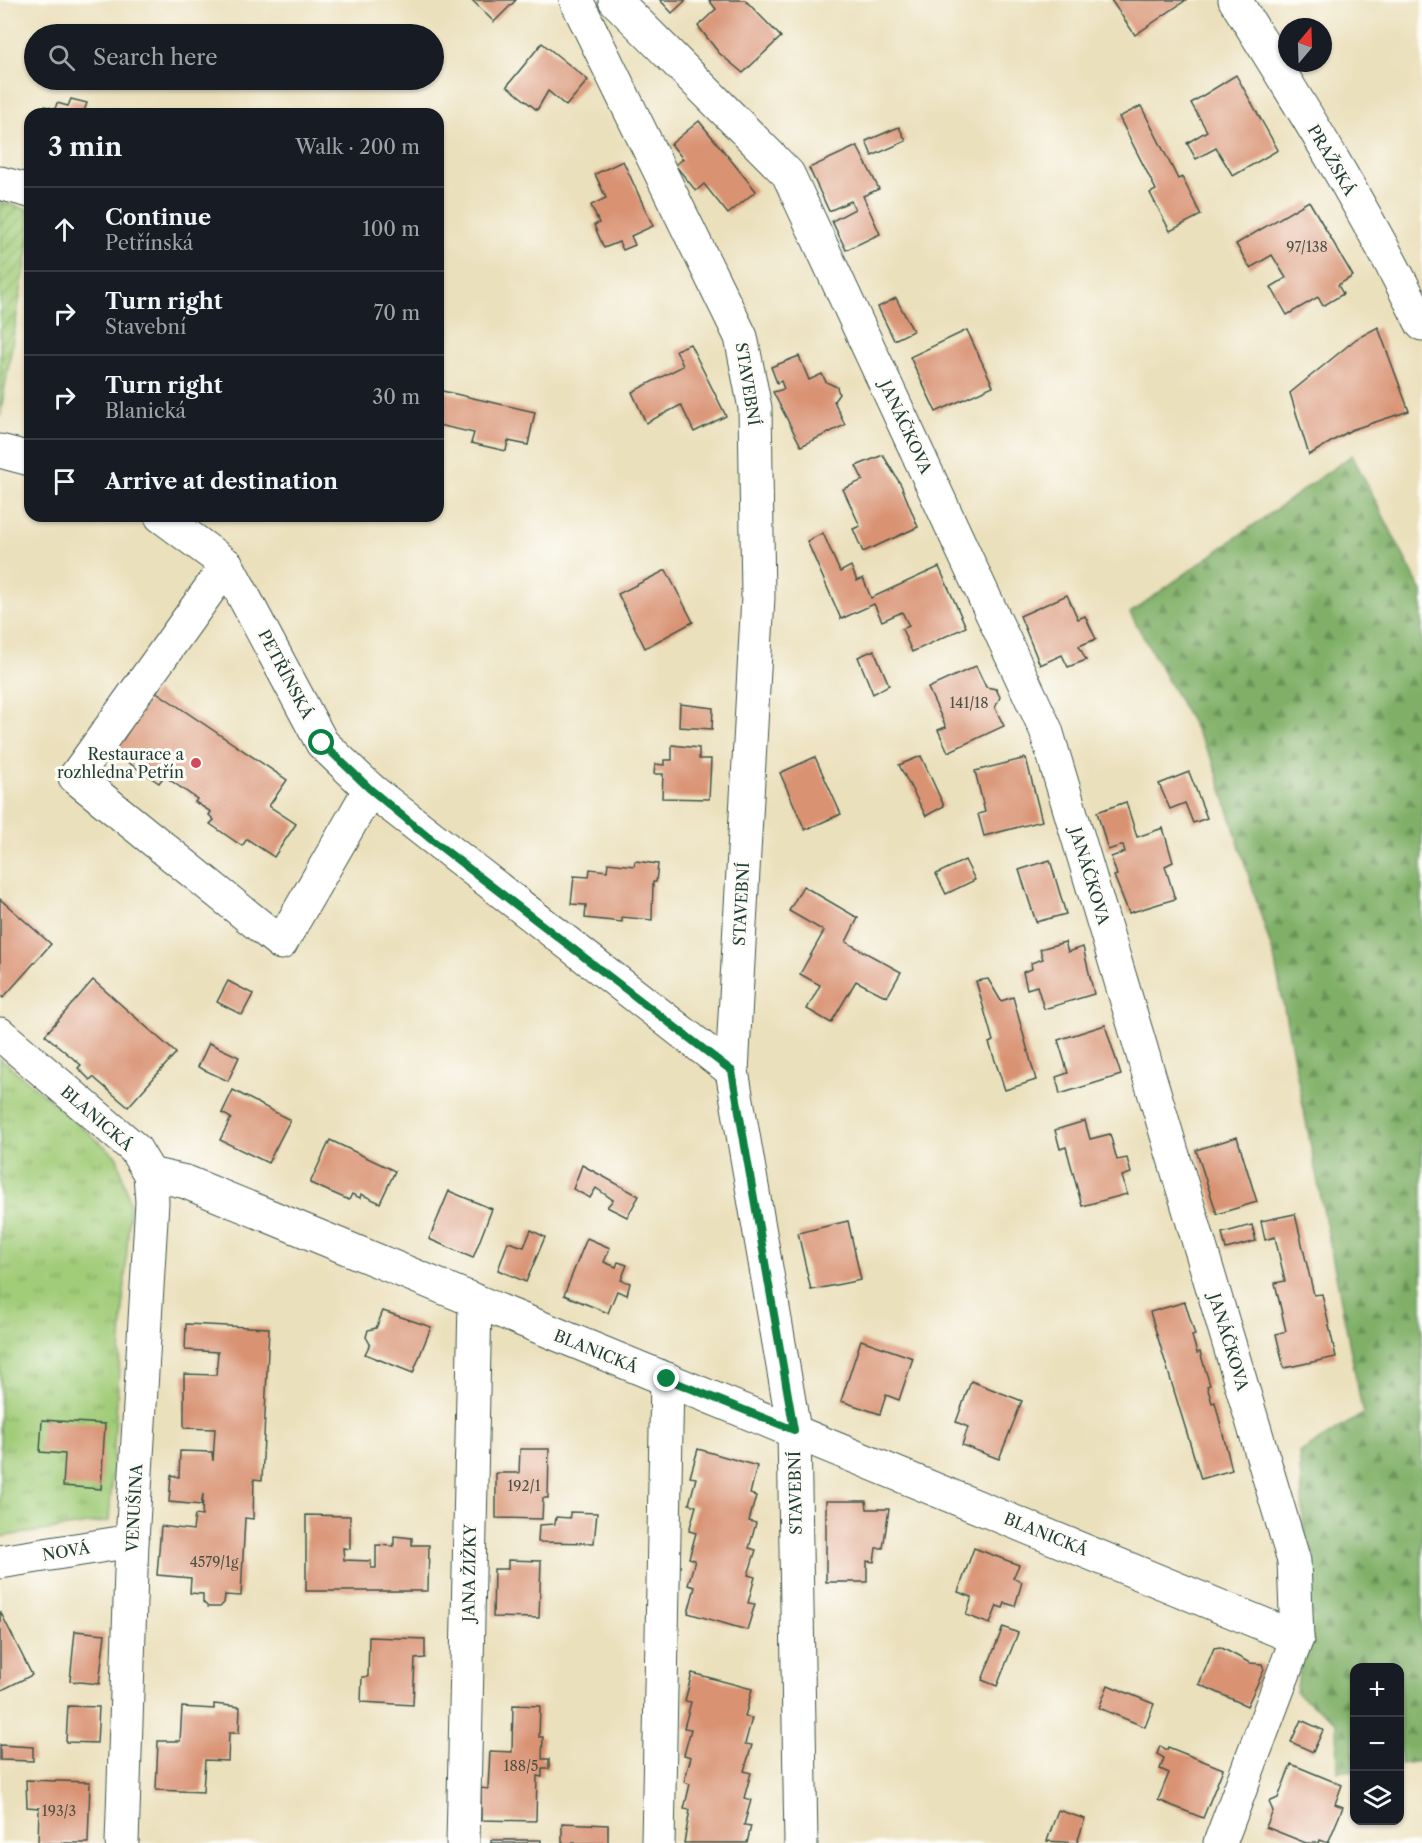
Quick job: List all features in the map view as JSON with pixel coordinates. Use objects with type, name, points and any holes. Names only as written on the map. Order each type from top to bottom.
[{"type":"street","name":"STAVEBNÍ","points":[[576,0],[741,337],[755,408],[758,597],[732,1071],[794,1430],[801,1843]]},
{"type":"street","name":"JANÁČKOVA","points":[[615,0],[788,174],[1046,730],[1294,1561],[1298,1638],[1220,1843]]},
{"type":"street","name":"PRAŽSKÁ","points":[[1235,0],[1291,89],[1383,249],[1422,324]]},
{"type":"street","points":[[0,183],[24,189]]},
{"type":"street","points":[[0,451],[24,457]]},
{"type":"street","name":"PETŘÍNSKÁ","points":[[169,522],[227,565],[322,743],[370,789],[732,1071]]},
{"type":"street","points":[[227,565],[75,777],[281,943],[370,789]]},
{"type":"street","name":"BLANICKÁ","points":[[0,1034],[135,1149],[150,1174],[186,1182],[475,1303],[794,1430],[1298,1638]]},
{"type":"street","name":"VENUŠINA","points":[[122,1843],[132,1541],[152,1202],[150,1174]]},
{"type":"street","name":"JANA ŽIŽKY","points":[[463,1843],[475,1303]]},
{"type":"street","points":[[658,1843],[667,1379]]},
{"type":"street","name":"NOVÁ","points":[[0,1562],[132,1541]]},
{"type":"green space","points":[[0,202],[24,208],[24,273],[0,417]]},
{"type":"green space","points":[[1352,455],[1422,592],[1422,1761],[1404,1763],[1404,1663],[1350,1663],[1350,1770],[1338,1772],[1337,1723],[1296,1693],[1309,1603],[1299,1453],[1363,1414],[1274,957],[1213,761],[1130,613]]},
{"type":"green space","points":[[0,1058],[117,1157],[130,1203],[109,1521],[0,1537]]},
{"type":"building","points":[[472,0],[516,0],[494,22]]},
{"type":"building","points":[[660,0],[686,0],[672,13]]},
{"type":"building","points":[[709,0],[745,0],[781,37],[743,73],[719,53],[698,26],[716,9]]},
{"type":"building","points":[[1111,0],[1186,0],[1135,35]]},
{"type":"building","points":[[542,43],[588,80],[566,106],[548,91],[537,110],[507,86]]},
{"type":"building","points":[[1236,75],[1278,150],[1233,176],[1216,148],[1196,159],[1187,143],[1207,131],[1191,103]]},
{"type":"building","points":[[71,99],[87,103],[85,108],[55,108],[57,103],[68,106]]},
{"type":"building","points":[[1141,106],[1178,179],[1182,177],[1201,215],[1170,231],[1150,193],[1156,190],[1119,117]]},
{"type":"building","points":[[699,121],[756,191],[728,214],[704,184],[696,191],[675,165],[683,159],[671,144]]},
{"type":"building","points":[[899,127],[906,141],[872,156],[866,141]]},
{"type":"building","points":[[857,146],[879,189],[863,196],[880,234],[846,250],[832,221],[855,209],[851,201],[829,211],[809,168]]},
{"type":"building","points":[[623,161],[653,226],[631,236],[635,245],[623,250],[619,242],[604,248],[594,225],[599,223],[591,205],[606,198],[595,174]]},
{"type":"building","points":[[1309,201],[1353,276],[1338,285],[1343,294],[1323,306],[1318,297],[1287,315],[1271,287],[1286,278],[1272,255],[1250,268],[1236,244]]},
{"type":"building","points":[[896,298],[913,331],[894,340],[878,307]]},
{"type":"building","points":[[1378,327],[1409,411],[1351,430],[1309,455],[1290,393],[1356,339]]},
{"type":"building","points":[[967,330],[993,386],[936,412],[910,357]]},
{"type":"building","points":[[690,344],[726,416],[694,432],[681,405],[646,423],[632,392],[683,366],[676,350]]},
{"type":"building","points":[[799,356],[809,380],[822,374],[826,382],[837,387],[839,394],[834,401],[845,425],[801,446],[773,392],[784,389],[781,381],[777,383],[771,367]]},
{"type":"building","points":[[444,391],[535,412],[528,445],[508,441],[506,451],[471,443],[474,433],[444,426]]},
{"type":"building","points":[[883,455],[901,485],[918,527],[863,552],[853,529],[860,526],[843,489],[863,480],[856,466]]},
{"type":"building","points":[[823,533],[840,572],[851,566],[857,581],[863,578],[871,598],[939,567],[966,627],[912,652],[902,629],[909,626],[902,612],[882,621],[874,604],[841,619],[807,541]]},
{"type":"building","points":[[666,570],[693,622],[645,648],[618,594]]},
{"type":"building","points":[[1067,595],[1078,619],[1085,616],[1096,639],[1079,646],[1086,660],[1068,667],[1062,655],[1040,665],[1020,616]]},
{"type":"building","points":[[874,650],[889,685],[873,694],[858,657]]},
{"type":"building","points":[[976,666],[986,687],[996,689],[1000,697],[995,708],[1004,726],[948,752],[938,730],[946,727],[928,688]]},
{"type":"building","name":"Restaurace a rozhledna Petřín","points":[[155,691],[287,780],[269,806],[296,824],[274,857],[247,839],[242,846],[210,824],[214,820],[209,815],[211,812],[195,802],[197,799],[164,776],[159,783],[111,751],[119,739],[122,741]]},
{"type":"building","points":[[680,704],[713,708],[712,729],[679,727]]},
{"type":"building","points":[[672,745],[699,748],[699,759],[711,759],[709,799],[662,798],[663,774],[654,774],[655,764],[664,765],[664,760],[672,760]]},
{"type":"building","points":[[921,756],[944,806],[926,816],[899,765]]},
{"type":"building","points":[[815,757],[841,814],[805,830],[780,773]]},
{"type":"building","points":[[1026,758],[1042,821],[984,836],[978,814],[985,812],[975,771]]},
{"type":"building","points":[[1189,772],[1207,818],[1193,823],[1185,803],[1170,809],[1159,784]]},
{"type":"building","points":[[1126,802],[1137,837],[1163,828],[1173,862],[1165,866],[1175,899],[1129,913],[1114,876],[1117,875],[1111,857],[1125,852],[1123,845],[1108,850],[1097,812]]},
{"type":"building","points":[[965,860],[975,880],[946,894],[936,874]]},
{"type":"building","points":[[1050,860],[1066,914],[1036,922],[1019,870]]},
{"type":"building","points":[[635,861],[658,864],[656,882],[653,882],[652,920],[622,917],[622,922],[585,918],[586,905],[571,904],[574,876],[589,877],[590,869],[607,871],[608,863],[634,866]]},
{"type":"building","points":[[803,886],[858,918],[846,942],[901,972],[887,997],[856,981],[831,1023],[807,1009],[820,985],[800,974],[824,931],[789,911]]},
{"type":"building","points":[[0,899],[51,944],[3,998],[0,995]]},
{"type":"building","points":[[1065,942],[1068,952],[1083,947],[1094,994],[1044,1009],[1037,986],[1027,989],[1023,972],[1032,969],[1031,963],[1043,959],[1040,949]]},
{"type":"building","points":[[988,979],[1001,1001],[1013,997],[1036,1080],[1005,1090],[989,1043],[993,1041],[976,981]]},
{"type":"building","points":[[93,980],[176,1053],[128,1107],[93,1077],[90,1080],[78,1068],[81,1065],[45,1035]]},
{"type":"building","points":[[228,981],[253,994],[242,1015],[217,1002]]},
{"type":"building","points":[[1105,1025],[1121,1075],[1060,1094],[1056,1077],[1068,1073],[1058,1040]]},
{"type":"building","points":[[209,1043],[239,1057],[228,1081],[198,1067]]},
{"type":"building","points":[[233,1090],[290,1120],[268,1163],[220,1140],[231,1118],[222,1113]]},
{"type":"building","points":[[1085,1121],[1090,1139],[1110,1134],[1117,1160],[1127,1158],[1131,1173],[1122,1176],[1127,1194],[1082,1206],[1066,1147],[1060,1149],[1055,1130]]},
{"type":"building","points":[[1237,1137],[1257,1202],[1217,1214],[1196,1150]]},
{"type":"building","points":[[330,1140],[395,1171],[380,1203],[361,1194],[360,1198],[352,1194],[349,1200],[310,1183]]},
{"type":"building","points":[[582,1165],[639,1196],[627,1217],[607,1207],[613,1200],[596,1188],[590,1198],[573,1189]]},
{"type":"building","points":[[449,1191],[492,1209],[473,1258],[429,1239]]},
{"type":"building","points":[[1295,1214],[1314,1295],[1322,1294],[1336,1357],[1284,1368],[1276,1334],[1286,1331],[1275,1283],[1285,1281],[1275,1237],[1265,1240],[1261,1221]]},
{"type":"building","points":[[848,1221],[861,1280],[811,1290],[798,1233]]},
{"type":"building","points":[[1252,1225],[1256,1241],[1226,1249],[1222,1233]]},
{"type":"building","points":[[531,1230],[545,1237],[526,1282],[498,1270],[508,1242],[524,1247]]},
{"type":"building","points":[[587,1238],[610,1248],[604,1262],[616,1267],[618,1262],[627,1265],[621,1280],[630,1283],[627,1295],[617,1291],[608,1313],[564,1295]]},
{"type":"building","points":[[1185,1302],[1195,1335],[1192,1336],[1197,1353],[1200,1352],[1210,1385],[1207,1386],[1212,1403],[1215,1402],[1232,1470],[1201,1479],[1150,1312]]},
{"type":"building","points":[[383,1311],[431,1327],[413,1373],[365,1354],[370,1344],[366,1337],[368,1330],[376,1328]]},
{"type":"building","points":[[186,1324],[269,1328],[262,1480],[254,1479],[253,1519],[245,1518],[241,1596],[225,1595],[224,1603],[220,1607],[208,1607],[203,1602],[203,1594],[190,1593],[191,1578],[157,1575],[161,1526],[193,1530],[195,1515],[202,1516],[203,1494],[201,1505],[169,1502],[171,1475],[179,1477],[180,1451],[212,1452],[213,1461],[215,1429],[184,1428],[184,1374],[216,1375],[218,1352],[185,1350]]},
{"type":"building","points":[[861,1340],[913,1358],[899,1400],[886,1395],[880,1414],[841,1401]]},
{"type":"building","points":[[971,1381],[1022,1401],[999,1459],[962,1445],[968,1427],[956,1422]]},
{"type":"building","points":[[42,1420],[105,1424],[101,1489],[63,1486],[65,1454],[40,1452]]},
{"type":"building","points":[[520,1449],[549,1449],[548,1498],[543,1498],[542,1519],[496,1518],[496,1473],[519,1473]]},
{"type":"building","points":[[698,1449],[757,1466],[750,1494],[756,1496],[749,1521],[756,1523],[749,1548],[756,1550],[748,1575],[755,1577],[748,1603],[755,1604],[747,1630],[688,1613],[695,1587],[688,1585],[695,1560],[689,1558],[696,1533],[689,1531],[696,1506],[689,1504],[696,1478],[690,1477]]},
{"type":"building","points":[[826,1501],[866,1501],[867,1509],[889,1509],[883,1548],[876,1548],[874,1562],[867,1561],[867,1582],[826,1582]]},
{"type":"building","points":[[570,1512],[597,1513],[594,1543],[538,1542],[539,1525],[555,1524],[556,1517],[570,1518]]},
{"type":"building","points":[[306,1515],[350,1516],[350,1549],[343,1548],[344,1560],[371,1561],[371,1568],[376,1568],[376,1545],[394,1546],[394,1536],[412,1538],[412,1545],[429,1545],[428,1591],[306,1591]]},
{"type":"building","points":[[974,1548],[1019,1565],[1013,1578],[1022,1582],[1015,1606],[1005,1603],[1003,1608],[997,1606],[990,1624],[966,1615],[972,1597],[958,1592]]},
{"type":"building","points":[[508,1560],[541,1561],[539,1618],[493,1617],[494,1569],[508,1569]]},
{"type":"building","points":[[0,1611],[32,1675],[0,1691]]},
{"type":"building","points":[[1003,1627],[1018,1633],[997,1686],[982,1680]]},
{"type":"building","points":[[75,1631],[105,1634],[99,1684],[70,1681]]},
{"type":"building","points":[[369,1637],[425,1639],[425,1658],[415,1659],[413,1705],[361,1702],[362,1677],[368,1677]]},
{"type":"building","points":[[1220,1647],[1250,1663],[1262,1664],[1264,1670],[1247,1706],[1199,1684],[1214,1648]]},
{"type":"building","points":[[692,1673],[752,1689],[745,1717],[752,1718],[745,1744],[752,1745],[744,1771],[751,1773],[744,1798],[751,1800],[744,1825],[751,1826],[747,1843],[684,1843],[690,1810],[684,1809],[690,1784],[684,1782],[691,1757],[684,1755],[691,1729],[684,1728],[691,1702],[685,1701]]},
{"type":"building","points":[[1108,1685],[1154,1704],[1145,1727],[1099,1708]]},
{"type":"building","points":[[214,1704],[240,1707],[239,1733],[229,1733],[228,1761],[205,1760],[203,1792],[156,1790],[158,1741],[180,1741],[182,1707],[214,1709]]},
{"type":"building","points":[[513,1705],[540,1706],[539,1737],[543,1737],[542,1759],[549,1759],[549,1769],[542,1769],[542,1777],[537,1776],[536,1821],[481,1820],[481,1788],[488,1789],[490,1751],[512,1752]]},
{"type":"building","points":[[68,1706],[99,1707],[97,1743],[66,1742]]},
{"type":"building","points":[[1301,1720],[1323,1730],[1313,1752],[1291,1742]]},
{"type":"building","points":[[0,1745],[33,1747],[33,1761],[0,1760]]},
{"type":"building","points":[[1160,1746],[1167,1750],[1168,1747],[1223,1769],[1203,1818],[1158,1800],[1169,1773],[1160,1769],[1164,1758],[1157,1754]]},
{"type":"building","points":[[1291,1764],[1342,1785],[1335,1804],[1343,1807],[1328,1843],[1320,1840],[1319,1843],[1306,1843],[1266,1827],[1273,1811],[1269,1802],[1278,1798]]},
{"type":"building","points":[[26,1780],[90,1782],[88,1843],[38,1843],[39,1808],[27,1807]]},
{"type":"building","points":[[1058,1810],[1085,1819],[1077,1843],[1047,1841]]},
{"type":"building","points":[[562,1823],[608,1825],[608,1843],[562,1843]]},
{"type":"building","points":[[491,1840],[541,1840],[541,1843],[491,1843]]},
{"type":"place","name":"Restaurace a rozhledna Petřín","points":[[196,763]]},
{"type":"route","points":[[322,743],[370,789],[428,837],[732,1071],[794,1430],[667,1379]]}]
